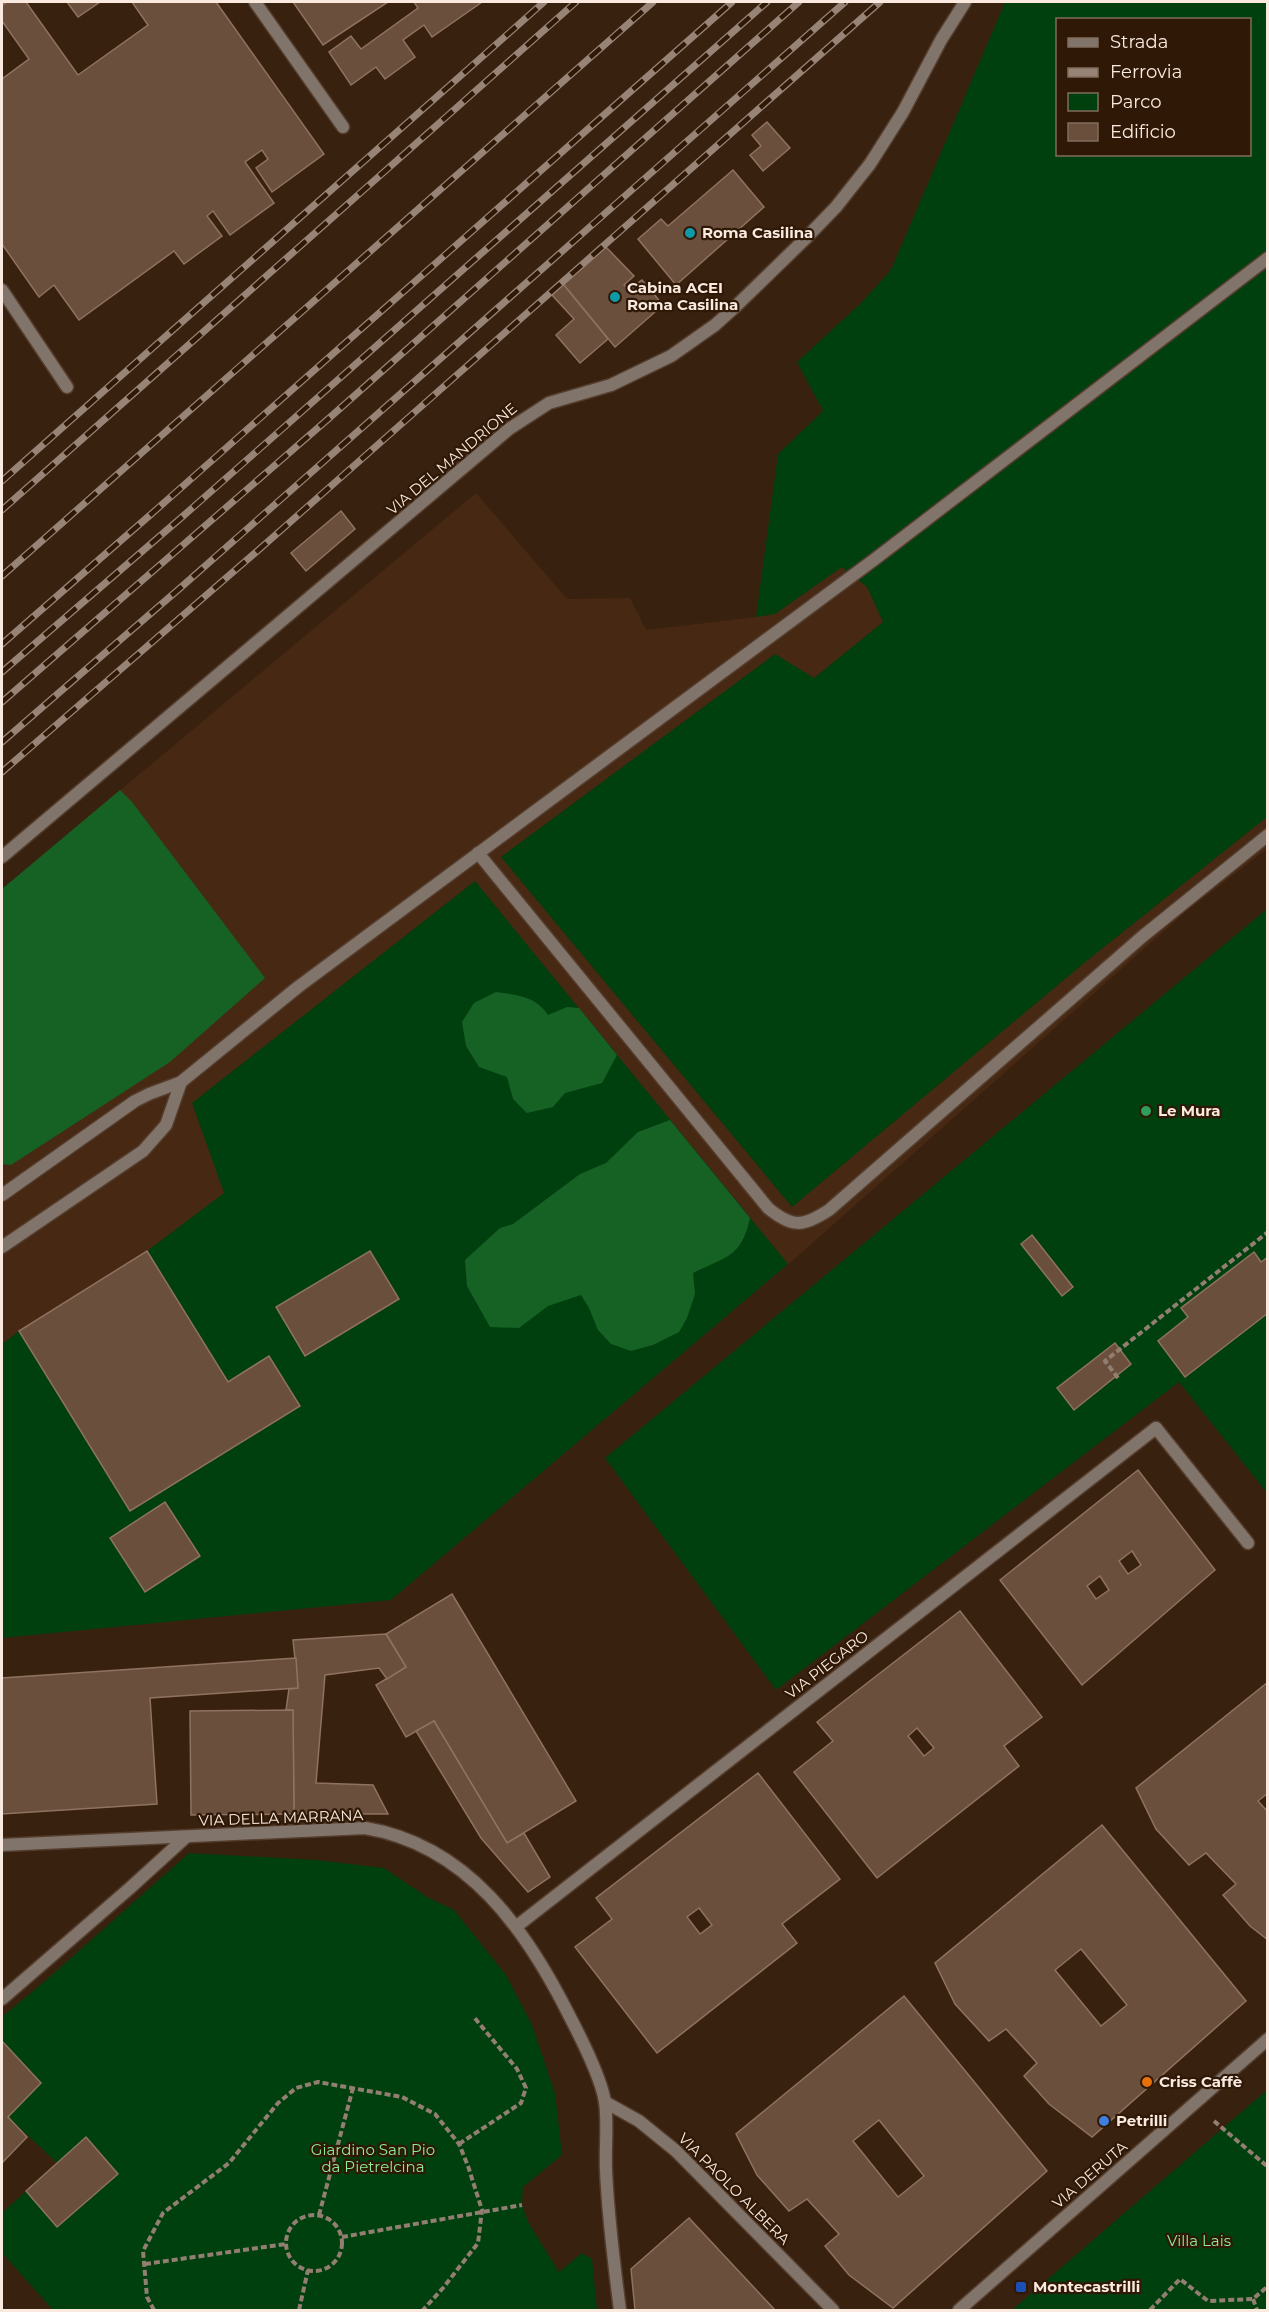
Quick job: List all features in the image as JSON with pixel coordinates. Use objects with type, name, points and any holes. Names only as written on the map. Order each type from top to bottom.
[{"type":"street","points":[[255,2],[343,127]]},
{"type":"street","name":"VIA DEL MANDRIONE","points":[[2,856],[509,429],[549,403],[611,385],[643,371],[671,356],[715,325],[806,239],[853,187],[903,112],[941,40],[965,2]]},
{"type":"street","points":[[2,1195],[135,1101],[181,1082],[274,1005],[846,580],[1268,258]]},
{"type":"street","points":[[2,290],[68,387]]},
{"type":"street","points":[[478,853],[768,1208],[781,1219],[797,1224],[812,1222],[829,1210],[1134,943],[1268,835]]},
{"type":"street","points":[[2,1247],[144,1152],[166,1125],[181,1082]]},
{"type":"street","name":"VIA PIEGARO","points":[[517,1926],[1156,1428],[1248,1543]]},
{"type":"street","name":"VIA DELLA MARRANA","points":[[2,1845],[348,1828],[380,1830],[410,1839],[436,1853],[476,1883],[517,1926],[544,1968],[579,2033],[605,2102],[609,2222],[620,2310]]},
{"type":"street","points":[[2,2000],[186,1837]]},
{"type":"street","name":"VIA DERUTA","points":[[959,2310],[1268,2039]]},
{"type":"street","name":"VIA PAOLO ALBERA","points":[[605,2102],[639,2121],[676,2151],[833,2310]]},
{"type":"path","points":[[1118,1378],[1105,1361],[1268,1232]]},
{"type":"path","points":[[459,2144],[521,2103],[526,2088],[517,2069],[473,2016]]},
{"type":"path","points":[[153,2310],[147,2297],[143,2251],[163,2213],[229,2163],[278,2103],[296,2088],[318,2082],[402,2097],[435,2114],[459,2144],[482,2210],[478,2243],[423,2310]]},
{"type":"path","points":[[319,2215],[353,2088]]},
{"type":"path","points":[[1195,2103],[1268,2167]]},
{"type":"path","points":[[342,2237],[482,2210],[522,2205]]},
{"type":"path","points":[[319,2215],[334,2222],[342,2237],[341,2252],[337,2259],[324,2269],[308,2270],[296,2263],[291,2258],[286,2244],[286,2237],[293,2224],[305,2216],[319,2215]]},
{"type":"path","points":[[145,2264],[286,2244]]},
{"type":"path","points":[[299,2310],[308,2270]]},
{"type":"path","points":[[1150,2310],[1180,2279],[1208,2301],[1253,2299],[1268,2286]]},
{"type":"path","points":[[1253,2299],[1257,2310]]},
{"type":"shaded area","points":[[1005,2],[1267,2],[1267,849],[1189,909],[800,1254],[391,1600],[2,1638],[2,889],[476,493],[567,599],[630,598],[646,630],[756,617],[778,454],[823,411],[797,362],[861,303],[891,270]]},
{"type":"green space","points":[[1005,2],[1267,2],[1267,817],[1089,959],[792,1207],[501,857],[775,654],[814,678],[883,622],[867,587],[842,567],[775,614],[756,617],[778,454],[823,411],[797,362],[861,303],[891,270]]},
{"type":"green space","points":[[120,790],[132,802],[265,978],[170,1062],[11,1165],[2,1164],[2,889]]},
{"type":"green space","points":[[475,881],[788,1264],[391,1600],[2,1638],[2,1344],[19,1331],[131,1511],[300,1406],[269,1356],[228,1382],[147,1251],[224,1193],[192,1103]],"holes":[[[370,1251],[399,1299],[305,1356],[276,1307]],[[165,1502],[200,1556],[145,1591],[111,1538]]]},
{"type":"green space","name":"Le Mura","points":[[1267,909],[1267,1493],[1179,1382],[776,1690],[605,1458]]},
{"type":"green space","points":[[496,992],[532,1000],[548,1015],[567,1007],[579,1008],[617,1055],[602,1083],[565,1093],[553,1107],[527,1113],[513,1099],[507,1077],[479,1067],[466,1046],[462,1022],[474,1003]]},
{"type":"green space","points":[[670,1120],[750,1218],[742,1241],[731,1254],[693,1273],[695,1294],[687,1318],[679,1332],[653,1345],[631,1351],[611,1344],[598,1330],[581,1295],[548,1306],[519,1328],[490,1327],[467,1286],[465,1260],[500,1228],[513,1224],[580,1174],[606,1163],[638,1132]]},
{"type":"green space","name":"Giardino San Pio da Pietrelcina","points":[[189,1853],[317,1860],[384,1868],[427,1897],[454,1910],[506,1975],[532,2025],[555,2093],[562,2155],[523,2187],[522,2205],[528,2222],[559,2272],[582,2253],[592,2259],[597,2310],[53,2310],[2,2253],[2,2213],[57,2163],[8,2117],[41,2083],[2,2041],[2,2017]]},
{"type":"green space","name":"Villa Lais","points":[[1267,2090],[1267,2310],[1012,2310]]},
{"type":"building","points":[[7,2],[26,2],[78,75],[148,25],[132,2],[216,2],[324,154],[272,192],[256,168],[268,159],[262,150],[245,162],[274,203],[230,235],[213,211],[207,216],[222,236],[184,264],[174,251],[79,320],[54,285],[39,297],[2,244],[2,79],[29,59],[2,21],[2,5]]},
{"type":"building","points":[[67,2],[100,2],[78,17]]},
{"type":"building","points":[[293,2],[388,2],[323,45]]},
{"type":"building","points":[[414,2],[482,2],[432,37],[424,25],[403,40],[415,57],[385,79],[376,67],[351,85],[329,52],[351,36],[361,49],[418,8]]},
{"type":"building","points":[[767,122],[790,148],[763,171],[750,155],[761,146],[752,135]]},
{"type":"building","name":"Roma Casilina","points":[[733,170],[764,207],[676,285],[638,239],[661,219],[668,226]]},
{"type":"building","name":"Cabina ACEI Roma Casilina","points":[[605,246],[634,276],[624,285],[629,289],[642,280],[663,305],[615,347],[563,284]]},
{"type":"building","points":[[563,284],[608,339],[580,363],[556,335],[574,319],[552,295]]},
{"type":"building","points":[[341,511],[355,529],[306,571],[291,553]]},
{"type":"building","points":[[1032,1235],[1073,1287],[1062,1296],[1021,1244]]},
{"type":"building","points":[[147,1251],[228,1382],[269,1356],[300,1406],[130,1511],[19,1331]]},
{"type":"building","points":[[370,1251],[399,1299],[305,1356],[276,1307]]},
{"type":"building","points":[[1254,1252],[1261,1262],[1268,1257],[1268,1313],[1185,1377],[1158,1341],[1188,1317],[1181,1308]]},
{"type":"building","points":[[1115,1343],[1131,1364],[1074,1410],[1057,1388]]},
{"type":"building","points":[[1138,1470],[1215,1570],[1082,1685],[1000,1580]],"holes":[[[1132,1551],[1141,1565],[1128,1574],[1119,1561]],[[1100,1576],[1109,1590],[1096,1599],[1087,1586]]]},
{"type":"building","points":[[165,1502],[200,1556],[145,1592],[110,1538]]},
{"type":"building","points":[[452,1594],[576,1801],[507,1843],[434,1721],[406,1737],[376,1685],[406,1667],[386,1634]]},
{"type":"building","points":[[960,1611],[1042,1717],[1004,1746],[1019,1766],[877,1878],[794,1772],[833,1741],[817,1722]],"holes":[[[917,1728],[934,1748],[924,1756],[908,1736]]]},
{"type":"building","points":[[386,1634],[406,1667],[387,1679],[379,1668],[325,1675],[316,1783],[373,1785],[388,1814],[294,1814],[293,1710],[286,1710],[289,1689],[298,1688],[293,1640]]},
{"type":"building","points":[[296,1658],[298,1688],[150,1698],[157,1804],[2,1814],[2,1678]]},
{"type":"building","points":[[1268,1682],[1268,1793],[1258,1801],[1268,1812],[1268,1940],[1250,1926],[1223,1895],[1236,1884],[1206,1853],[1189,1865],[1156,1829],[1136,1788]]},
{"type":"building","points":[[293,1710],[294,1814],[191,1815],[190,1711]]},
{"type":"building","points":[[434,1721],[507,1843],[524,1833],[550,1877],[528,1892],[481,1838],[416,1731]]},
{"type":"building","points":[[758,1773],[840,1879],[782,1924],[797,1943],[657,2053],[575,1947],[612,1919],[596,1898]],"holes":[[[699,1908],[712,1925],[700,1934],[687,1917]]]},
{"type":"building","points":[[1102,1825],[1246,2001],[1092,2137],[1049,2104],[1024,2076],[1037,2063],[1006,2029],[989,2041],[955,2004],[935,1963]],"holes":[[[1081,1949],[1127,2005],[1101,2026],[1055,1970]]]},
{"type":"building","points":[[904,1996],[1047,2171],[893,2308],[849,2275],[825,2246],[839,2234],[807,2199],[789,2211],[757,2175],[736,2134]],"holes":[[[879,2120],[924,2176],[898,2197],[853,2141]]]},
{"type":"building","points":[[2,2041],[41,2083],[8,2117],[27,2137],[2,2163]]},
{"type":"building","points":[[86,2137],[118,2174],[57,2227],[26,2191]]},
{"type":"building","points":[[689,2218],[775,2310],[635,2310],[631,2269]]},
{"type":"railway","points":[[2,481],[544,2]]},
{"type":"railway","points":[[2,510],[576,2]]},
{"type":"railway","points":[[2,576],[653,2]]},
{"type":"railway","points":[[2,644],[732,2]]},
{"type":"railway","points":[[2,672],[182,517],[767,2]]},
{"type":"railway","points":[[2,702],[327,420],[799,2]]},
{"type":"railway","points":[[2,742],[845,2]]},
{"type":"railway","points":[[2,772],[255,553],[880,2]]},
{"type":"place","name":"Roma Casilina","points":[[690,233]]},
{"type":"place","name":"Cabina ACEI Roma Casilina","points":[[615,297]]},
{"type":"place","name":"Le Mura","points":[[1146,1111]]},
{"type":"place","name":"Criss Caffè","points":[[1147,2082]]},
{"type":"place","name":"Petrilli","points":[[1104,2121]]},
{"type":"place","name":"Montecastrilli","points":[[1021,2287]]}]
